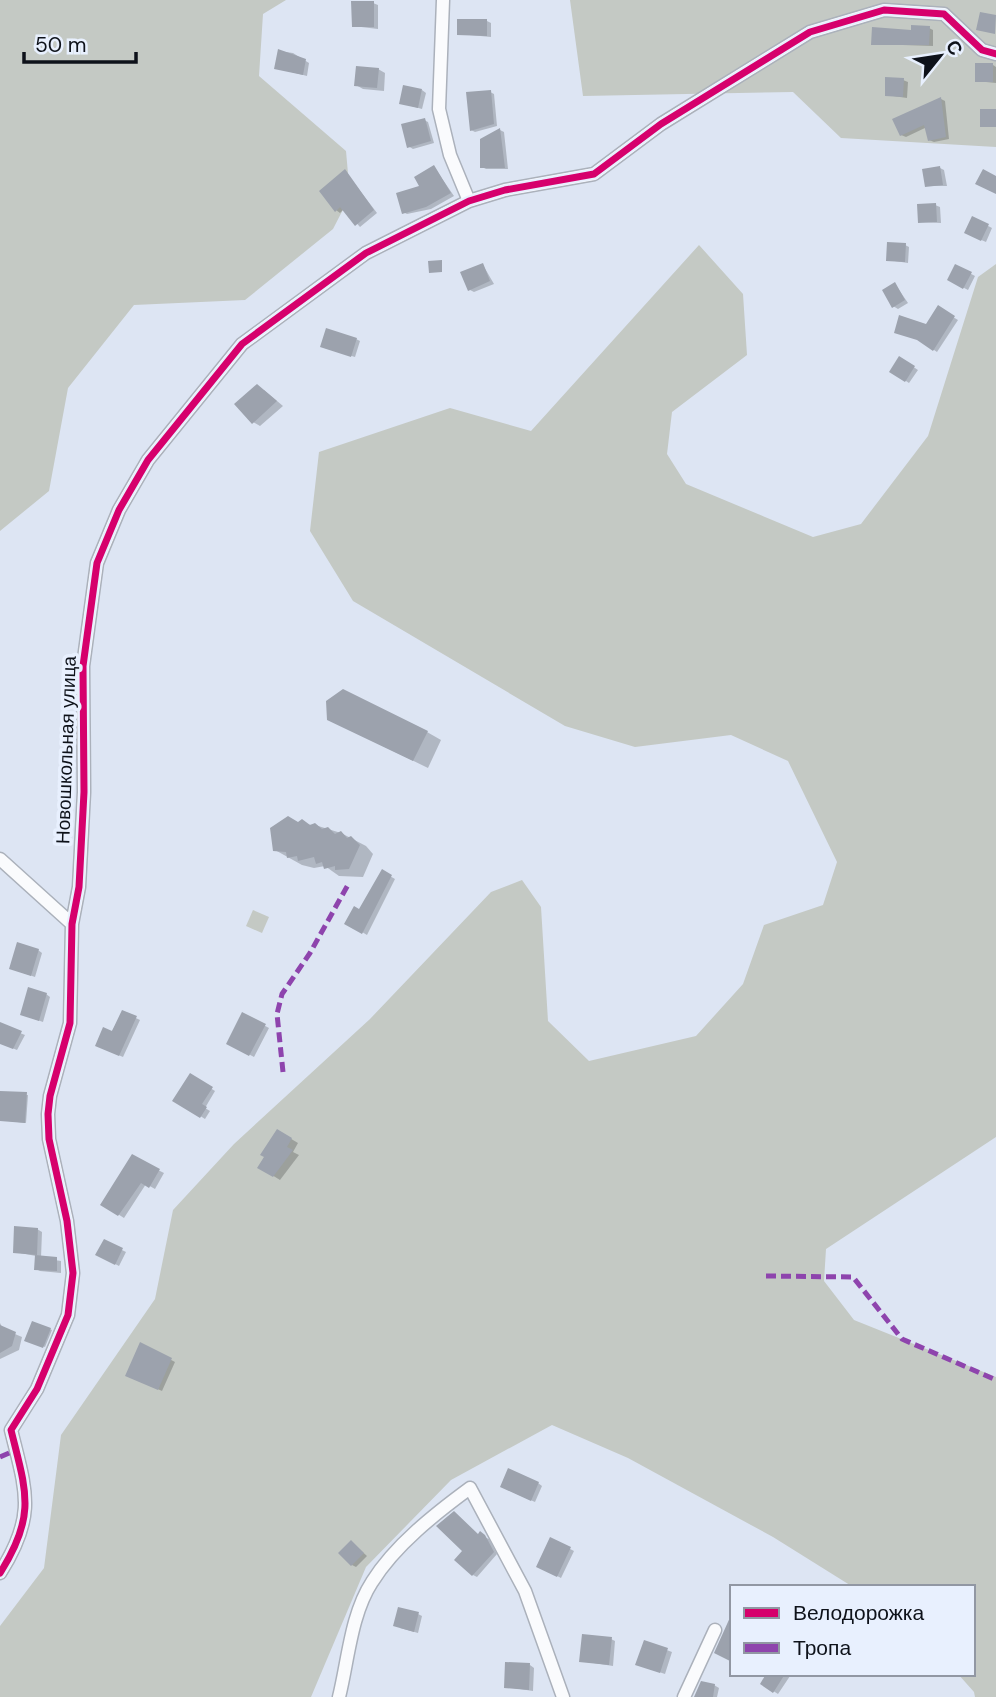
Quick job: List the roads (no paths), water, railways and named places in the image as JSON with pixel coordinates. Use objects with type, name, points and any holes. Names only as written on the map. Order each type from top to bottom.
[{"type":"street","points":[[443,0],[439,109],[450,155],[469,201]]},
{"type":"street","name":"Новошкольная улица","points":[[0,1573],[24,1522],[27,1498],[11,1430],[37,1389],[56,1349],[68,1315],[73,1273],[67,1221],[54,1170],[48,1114],[50,1096],[70,1023],[72,924],[79,887],[84,792],[83,666],[96,563],[119,510],[148,460],[242,344],[366,253],[469,201],[505,190],[594,174],[662,124],[810,32],[884,10],[944,14],[982,50],[996,54]]},
{"type":"street","points":[[0,859],[72,924]]},
{"type":"street","points":[[339,1697],[358,1618],[371,1583],[392,1557],[470,1488],[525,1591],[563,1697]]},
{"type":"street","points":[[684,1697],[715,1630]]}]
